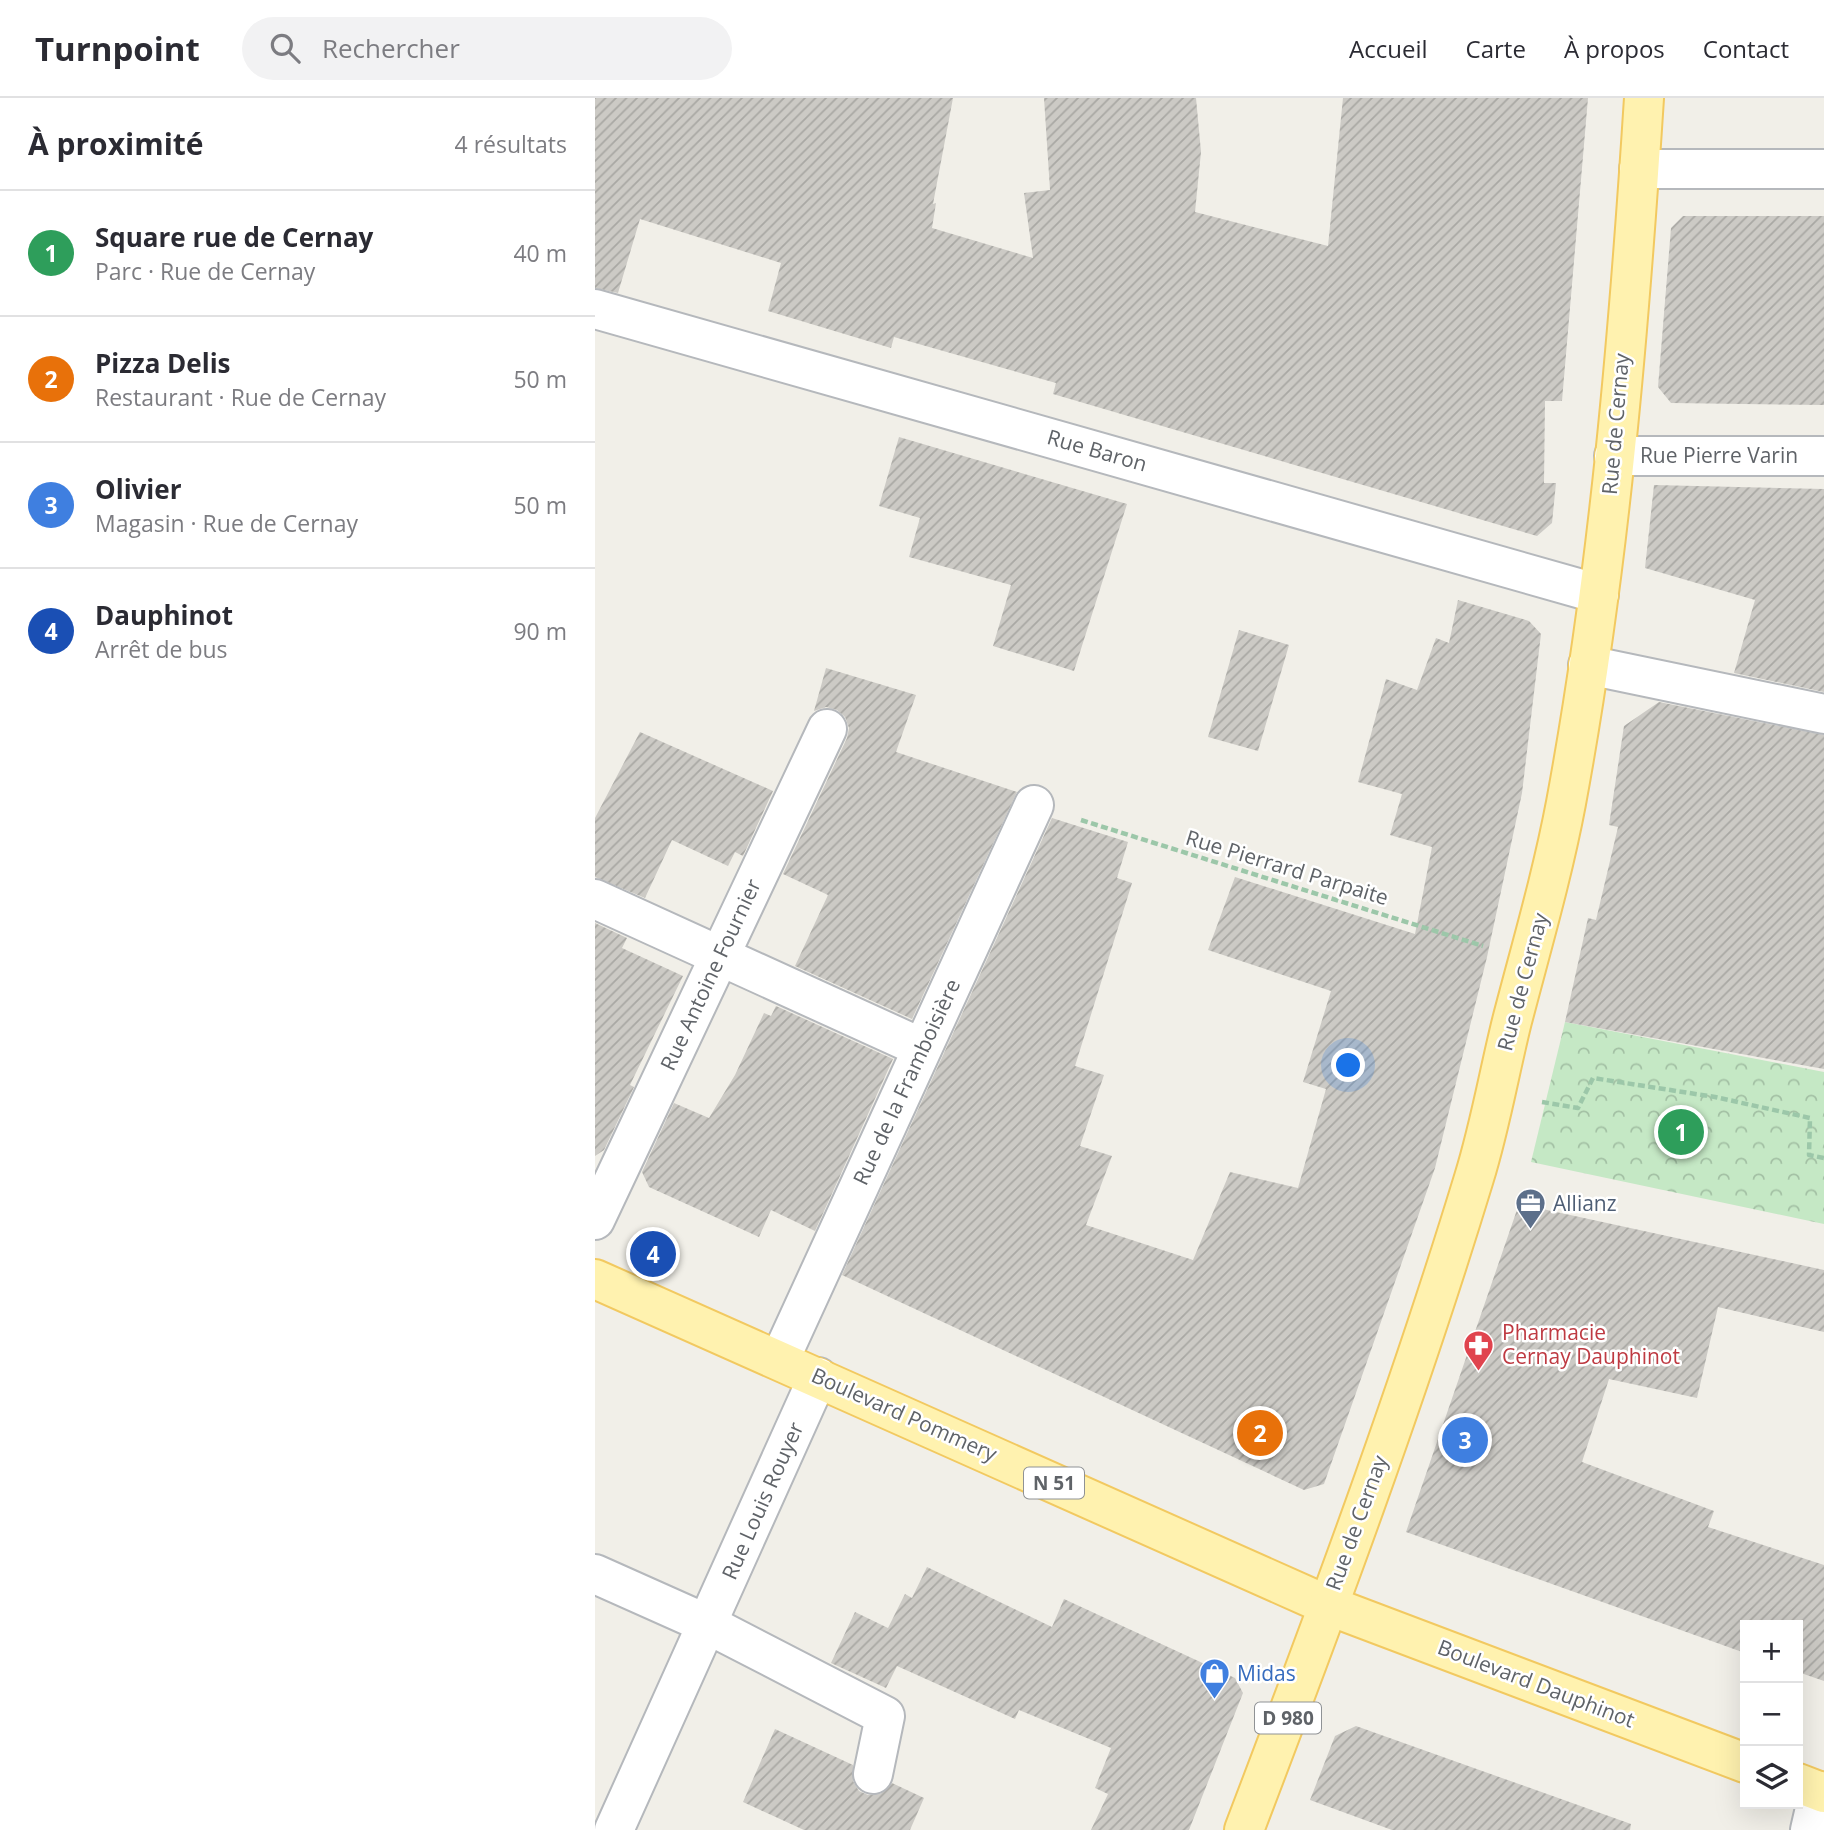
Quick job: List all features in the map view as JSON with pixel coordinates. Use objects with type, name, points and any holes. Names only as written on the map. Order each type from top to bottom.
[{"type":"main road","name":"Rue de Cernay","points":[[1244,1830],[1362,1517],[1476,1175],[1513,1017],[1531,961],[1566,804],[1599,594],[1614,456],[1644,98]]},
{"type":"main road","name":"Boulevard Pommery","points":[[595,1279],[780,1359],[1327,1605]]},
{"type":"main road","name":"Boulevard Dauphinot","points":[[1327,1605],[1740,1761]]},
{"type":"street","points":[[1639,169],[1824,169]]},
{"type":"street","name":"Rue Baron","points":[[595,309],[1599,594]]},
{"type":"street","name":"Rue Pierre Varin","points":[[1614,456],[1824,456]]},
{"type":"street","points":[[1588,664],[1824,714]]},
{"type":"street","name":"Rue Antoine Fournier","points":[[595,1220],[827,729]]},
{"type":"street","name":"Rue de la Framboisière","points":[[780,1359],[1034,805]]},
{"type":"street","points":[[595,899],[922,1048]]},
{"type":"street","name":"Rue Louis Rouyer","points":[[614,1830],[818,1377]]},
{"type":"street","points":[[595,1573],[707,1624],[885,1716],[873,1774]]},
{"type":"street","points":[[1810,1830],[1814,1789]]},
{"type":"path","name":"Rue Pierrard Parpaite","points":[[1034,805],[1531,961]]},
{"type":"path","points":[[1533,1102],[1546,1101],[1578,1108],[1593,1078],[1715,1097],[1810,1118],[1809,1155],[1824,1158]]},
{"type":"green space","points":[[1565,1022],[1824,1072],[1824,1224],[1531,1162]]},
{"type":"building","points":[[595,98],[953,98],[933,204],[936,203],[932,228],[1033,258],[1024,193],[1050,190],[1044,98],[1196,98],[1201,152],[1195,212],[1328,246],[1343,98],[1588,98],[1562,401],[1545,401],[1544,483],[1556,483],[1552,523],[1537,536],[1053,394],[1056,383],[894,337],[891,348],[768,311],[781,263],[640,219],[618,293],[595,288]]},
{"type":"building","points":[[1683,216],[1824,216],[1824,405],[1671,403],[1658,387],[1671,228]]},
{"type":"building","points":[[899,437],[1127,504],[1074,671],[993,646],[1011,585],[909,557],[920,518],[879,506]]},
{"type":"building","points":[[1654,485],[1824,489],[1824,692],[1734,673],[1755,600],[1645,568]]},
{"type":"building","points":[[1458,600],[1529,621],[1541,634],[1522,793],[1487,957],[1435,1168],[1324,1484],[1304,1490],[842,1275],[1052,818],[1128,842],[1117,878],[1132,883],[1075,1066],[1104,1075],[1080,1146],[1112,1156],[1086,1225],[1193,1260],[1230,1172],[1298,1188],[1326,1089],[1303,1082],[1331,991],[1208,950],[1235,877],[1415,934],[1432,847],[1390,835],[1402,794],[1358,782],[1386,679],[1417,690],[1436,638],[1449,643]]},
{"type":"building","points":[[1239,630],[1289,645],[1258,751],[1208,737]]},
{"type":"building","points":[[826,668],[916,695],[896,752],[1017,792],[912,1019],[795,966],[828,895],[783,874],[847,738],[849,728],[845,717],[837,710],[826,707],[814,711]]},
{"type":"building","points":[[1659,702],[1824,735],[1824,1069],[1565,1022],[1588,918],[1596,920],[1618,827],[1609,825],[1624,726]]},
{"type":"building","points":[[640,732],[773,791],[743,856],[735,852],[728,866],[672,840],[645,898],[595,877],[595,818]]},
{"type":"building","points":[[595,923],[627,938],[622,948],[683,976],[630,1085],[634,1087],[604,1150],[595,1156]]},
{"type":"building","points":[[776,1006],[893,1059],[815,1231],[771,1210],[759,1237],[649,1187],[642,1172],[674,1103],[709,1118],[735,1075],[764,1013],[771,1016]]},
{"type":"building","points":[[1519,1204],[1824,1270],[1824,1332],[1718,1307],[1697,1398],[1609,1379],[1582,1462],[1714,1511],[1708,1527],[1824,1565],[1824,1681],[1803,1674],[1803,1620],[1740,1620],[1740,1651],[1406,1532]]},
{"type":"building","points":[[927,1567],[1052,1627],[1064,1599],[1235,1678],[1243,1693],[1189,1830],[1091,1830],[1108,1794],[1095,1788],[1111,1748],[1019,1710],[1015,1719],[897,1666],[886,1688],[831,1663],[855,1612],[888,1628],[905,1594],[912,1598]]},
{"type":"building","points":[[1356,1726],[1631,1824],[1630,1830],[1392,1830],[1310,1800],[1335,1736]]},
{"type":"building","points":[[775,1729],[853,1765],[853,1781],[859,1791],[868,1795],[880,1794],[892,1783],[924,1798],[910,1830],[804,1830],[743,1802]]},
{"type":"place","name":"Square rue de Cernay","points":[[1681,1132]]},
{"type":"place","name":"Allianz","points":[[1530,1231]]},
{"type":"place","name":"Dauphinot","points":[[653,1254]]},
{"type":"place","name":"Pharmacie Cernay Dauphinot","points":[[1479,1372]]},
{"type":"place","name":"Pizza Delis","points":[[1260,1433]]},
{"type":"place","name":"Olivier","points":[[1465,1440]]},
{"type":"place","name":"Midas","points":[[1214,1701]]}]
